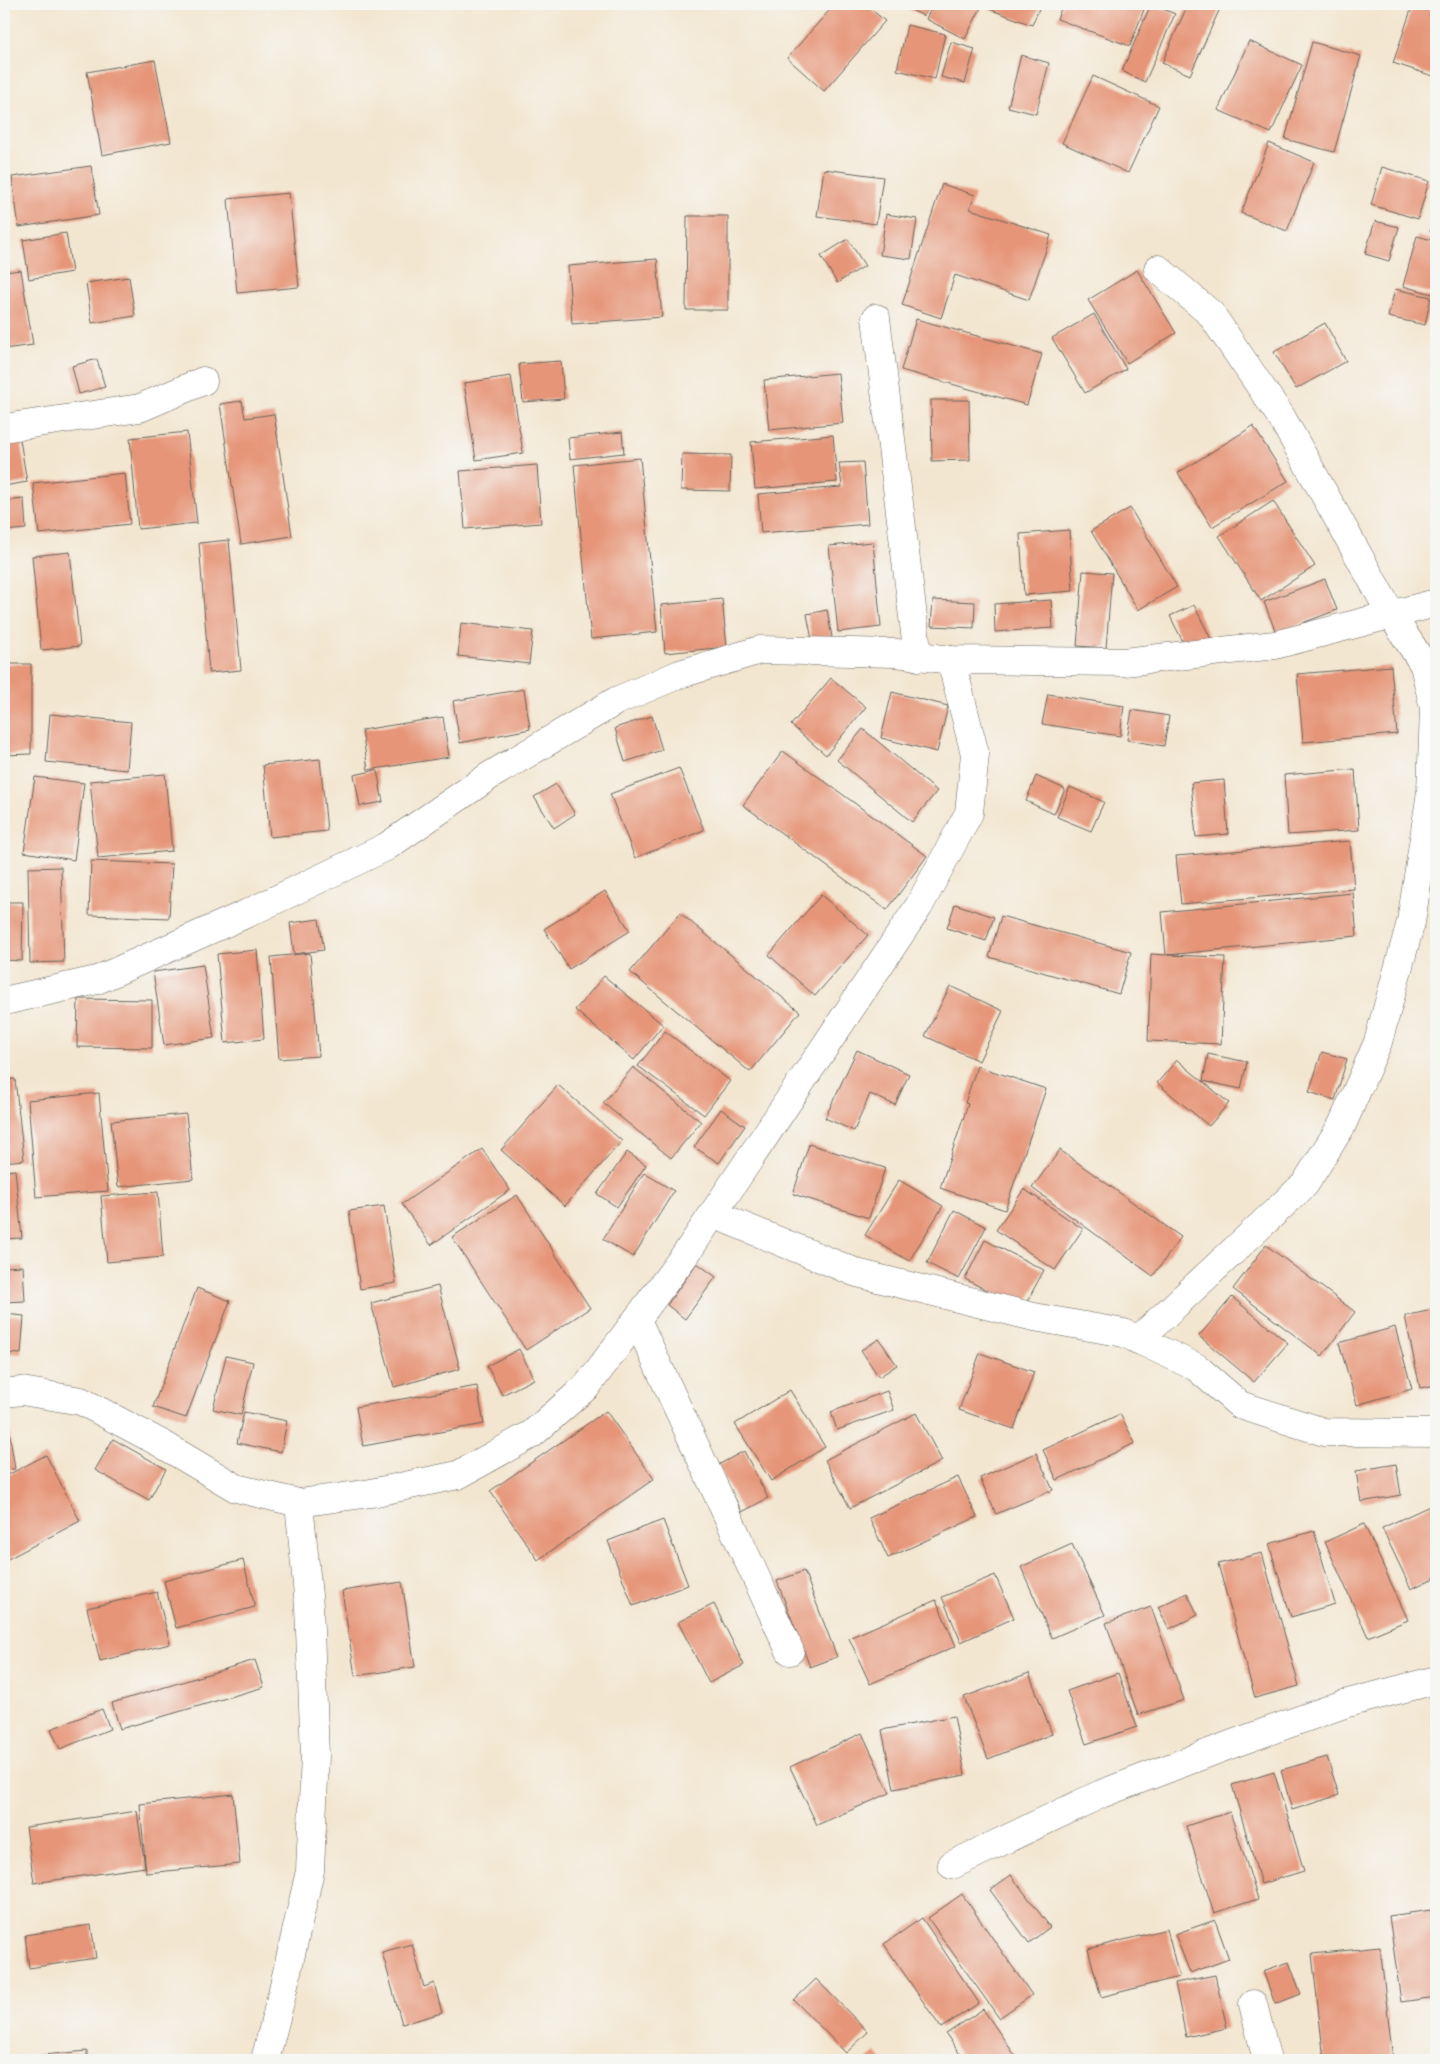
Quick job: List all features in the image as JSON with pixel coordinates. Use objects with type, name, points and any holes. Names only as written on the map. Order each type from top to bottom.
[{"type":"street","points":[[1138,1340],[1305,1184],[1342,1125],[1378,1042],[1411,922],[1431,792],[1434,708],[1424,665],[1391,614],[1282,418],[1211,314],[1158,269]]},
{"type":"street","points":[[876,318],[918,657]]},
{"type":"street","points":[[4,428],[140,408],[203,381]]},
{"type":"street","points":[[4,1001],[97,980],[248,913],[386,847],[508,765],[616,702],[680,674],[760,650],[896,653],[951,660],[1124,662],[1275,645],[1436,603]]},
{"type":"street","points":[[4,1393],[22,1391],[81,1401],[162,1444],[236,1488],[299,1503],[371,1493],[458,1474],[532,1434],[587,1386],[688,1251],[919,906],[969,813],[975,754],[951,660]]},
{"type":"street","points":[[713,1214],[857,1273],[1034,1317],[1124,1333],[1196,1367],[1240,1406],[1324,1432],[1436,1433]]},
{"type":"street","points":[[637,1320],[790,1651]]},
{"type":"street","points":[[265,2060],[310,1871],[315,1755],[309,1606],[299,1503]]},
{"type":"street","points":[[952,1865],[1100,1794],[1344,1704],[1436,1680]]},
{"type":"street","points":[[1253,2004],[1267,2060]]},
{"type":"building","points":[[835,4],[865,4],[885,21],[824,91],[787,58]]},
{"type":"building","points":[[898,4],[930,4],[924,16]]},
{"type":"building","points":[[933,4],[983,4],[965,39],[926,19]]},
{"type":"building","points":[[991,4],[1041,4],[1032,25],[989,9]]},
{"type":"building","points":[[1063,4],[1146,4],[1130,46],[1057,19]]},
{"type":"building","points":[[1151,4],[1175,14],[1145,82],[1122,71]]},
{"type":"building","points":[[1158,4],[1184,4],[1183,9]]},
{"type":"building","points":[[1188,4],[1222,4],[1190,75],[1162,63]]},
{"type":"building","points":[[1413,4],[1436,6],[1436,77],[1393,63]]},
{"type":"building","points":[[907,25],[945,34],[935,79],[897,70]]},
{"type":"building","points":[[1249,41],[1302,65],[1271,133],[1218,110]]},
{"type":"building","points":[[951,42],[975,49],[965,83],[941,77]]},
{"type":"building","points":[[1312,42],[1361,56],[1334,152],[1285,139]]},
{"type":"building","points":[[1021,55],[1049,63],[1036,114],[1008,107]]},
{"type":"building","points":[[155,60],[171,142],[102,155],[87,72]]},
{"type":"building","points":[[1093,76],[1159,106],[1128,173],[1062,143]]},
{"type":"building","points":[[1269,143],[1314,162],[1287,231],[1241,213]]},
{"type":"building","points":[[91,166],[99,215],[19,227],[12,177]]},
{"type":"building","points":[[1382,167],[1429,181],[1418,219],[1371,205]]},
{"type":"building","points":[[824,169],[883,177],[876,224],[817,216]]},
{"type":"building","points":[[942,184],[975,195],[970,209],[1051,235],[1029,300],[955,275],[941,318],[902,305]]},
{"type":"building","points":[[289,193],[299,287],[237,293],[228,199]]},
{"type":"building","points":[[1436,212],[1436,233],[1430,232]]},
{"type":"building","points":[[886,214],[917,219],[911,259],[880,255]]},
{"type":"building","points":[[4,215],[8,227],[4,228]]},
{"type":"building","points":[[687,216],[728,216],[728,310],[686,310]]},
{"type":"building","points":[[1375,221],[1399,227],[1389,261],[1365,254]]},
{"type":"building","points":[[66,233],[72,272],[29,279],[23,240]]},
{"type":"building","points":[[1417,236],[1436,241],[1436,295],[1403,286]]},
{"type":"building","points":[[848,239],[865,266],[837,283],[821,256]]},
{"type":"building","points":[[657,259],[662,317],[572,324],[568,266]]},
{"type":"building","points":[[21,270],[33,345],[4,349],[4,272]]},
{"type":"building","points":[[1137,270],[1176,333],[1127,363],[1088,300]]},
{"type":"building","points":[[129,277],[135,316],[92,323],[86,283]]},
{"type":"building","points":[[1395,289],[1431,297],[1425,325],[1388,317]]},
{"type":"building","points":[[1094,314],[1126,369],[1085,393],[1052,338]]},
{"type":"building","points":[[916,319],[1042,354],[1027,405],[901,370]]},
{"type":"building","points":[[1325,323],[1346,361],[1296,389],[1274,352]]},
{"type":"building","points":[[97,359],[105,387],[79,394],[72,366]]},
{"type":"building","points":[[561,361],[564,399],[523,402],[519,364]]},
{"type":"building","points":[[838,373],[843,423],[769,430],[764,380]]},
{"type":"building","points":[[511,376],[523,453],[476,460],[464,383]]},
{"type":"building","points":[[931,400],[969,400],[970,460],[932,461]]},
{"type":"building","points":[[242,401],[245,418],[274,414],[292,536],[241,544],[220,404]]},
{"type":"building","points":[[1253,426],[1288,481],[1212,527],[1178,473]]},
{"type":"building","points":[[187,432],[197,523],[138,529],[130,438]]},
{"type":"building","points":[[622,432],[624,453],[570,459],[568,438]]},
{"type":"building","points":[[19,434],[27,482],[4,486],[4,436]]},
{"type":"building","points":[[833,435],[837,482],[755,489],[751,442]]},
{"type":"building","points":[[682,454],[731,455],[730,491],[681,490]]},
{"type":"building","points":[[640,458],[657,632],[591,639],[574,465]]},
{"type":"building","points":[[863,462],[868,524],[761,533],[758,494],[842,487],[839,463]]},
{"type":"building","points":[[537,465],[541,523],[465,529],[460,471]]},
{"type":"building","points":[[125,473],[130,524],[39,534],[33,483]]},
{"type":"building","points":[[24,499],[26,529],[4,531],[4,501]]},
{"type":"building","points":[[1273,501],[1315,566],[1261,601],[1219,536]]},
{"type":"building","points":[[1130,508],[1177,587],[1138,610],[1091,531]]},
{"type":"building","points":[[1069,530],[1073,591],[1024,595],[1020,534]]},
{"type":"building","points":[[229,540],[241,670],[209,673],[199,543]]},
{"type":"building","points":[[873,542],[881,627],[838,632],[829,546]]},
{"type":"building","points":[[70,552],[80,646],[41,650],[32,556]]},
{"type":"building","points":[[1083,571],[1112,573],[1106,648],[1077,646]]},
{"type":"building","points":[[1325,579],[1337,610],[1276,633],[1264,602]]},
{"type":"building","points":[[722,599],[727,647],[665,653],[661,605]]},
{"type":"building","points":[[933,600],[975,602],[974,628],[931,626]]},
{"type":"building","points":[[1051,600],[1053,628],[995,632],[994,604]]},
{"type":"building","points":[[1194,605],[1211,639],[1187,650],[1170,616]]},
{"type":"building","points":[[827,610],[832,637],[812,640],[807,614]]},
{"type":"building","points":[[461,623],[533,631],[529,664],[458,656]]},
{"type":"building","points":[[4,664],[31,664],[31,754],[4,755]]},
{"type":"building","points":[[1391,666],[1397,734],[1303,742],[1297,674]]},
{"type":"building","points":[[831,678],[866,707],[826,755],[791,725]]},
{"type":"building","points":[[524,689],[530,729],[460,743],[453,701]]},
{"type":"building","points":[[892,692],[948,706],[937,752],[881,738]]},
{"type":"building","points":[[1048,694],[1124,706],[1120,736],[1042,724]]},
{"type":"building","points":[[1132,710],[1169,716],[1164,746],[1127,740]]},
{"type":"building","points":[[50,714],[131,722],[127,770],[46,762]]},
{"type":"building","points":[[652,716],[662,750],[625,762],[615,728]]},
{"type":"building","points":[[443,717],[449,757],[368,770],[362,730]]},
{"type":"building","points":[[863,729],[937,791],[912,822],[837,760]]},
{"type":"building","points":[[783,751],[927,856],[887,910],[743,805]]},
{"type":"building","points":[[320,759],[327,831],[270,837],[263,765]]},
{"type":"building","points":[[679,768],[704,830],[635,858],[610,794]]},
{"type":"building","points":[[1355,769],[1359,830],[1288,835],[1284,775]]},
{"type":"building","points":[[377,770],[383,802],[360,806],[354,775]]},
{"type":"building","points":[[165,774],[172,851],[98,858],[90,781]]},
{"type":"building","points":[[1036,776],[1065,789],[1054,814],[1026,801]]},
{"type":"building","points":[[35,777],[84,783],[74,860],[24,852]]},
{"type":"building","points":[[1224,780],[1228,834],[1196,837],[1191,783]]},
{"type":"building","points":[[556,784],[575,814],[554,828],[534,797]]},
{"type":"building","points":[[1070,787],[1104,802],[1091,831],[1057,817]]},
{"type":"building","points":[[1350,841],[1354,889],[1181,904],[1176,856]]},
{"type":"building","points":[[91,861],[172,864],[169,918],[89,915]]},
{"type":"building","points":[[61,867],[64,962],[30,963],[28,868]]},
{"type":"building","points":[[605,891],[630,931],[569,969],[544,929]]},
{"type":"building","points":[[1353,893],[1357,936],[1167,955],[1225,957],[1221,1044],[1148,1041],[1151,954],[1166,955],[1162,912]]},
{"type":"building","points":[[821,895],[868,935],[815,996],[769,955]]},
{"type":"building","points":[[4,902],[23,902],[22,961],[4,960]]},
{"type":"building","points":[[955,904],[994,917],[986,941],[947,928]]},
{"type":"building","points":[[680,913],[800,1012],[750,1072],[630,972]]},
{"type":"building","points":[[1001,916],[1131,952],[1119,994],[989,957]]},
{"type":"building","points":[[319,919],[324,950],[294,954],[290,923]]},
{"type":"building","points":[[257,950],[264,1039],[225,1043],[217,954]]},
{"type":"building","points":[[310,953],[319,1056],[279,1059],[271,957]]},
{"type":"building","points":[[203,965],[214,1038],[164,1045],[153,972]]},
{"type":"building","points":[[604,976],[663,1025],[634,1060],[575,1010]]},
{"type":"building","points":[[950,986],[1003,1011],[979,1061],[925,1036]]},
{"type":"building","points":[[78,999],[152,1000],[152,1048],[77,1047]]},
{"type":"building","points":[[665,1031],[730,1081],[704,1115],[638,1066]]},
{"type":"building","points":[[857,1050],[909,1074],[895,1105],[870,1094],[854,1131],[825,1118]]},
{"type":"building","points":[[1322,1052],[1347,1059],[1335,1100],[1309,1092]]},
{"type":"building","points":[[1208,1054],[1247,1062],[1241,1089],[1203,1081]]},
{"type":"building","points":[[1177,1060],[1229,1103],[1209,1126],[1157,1083]]},
{"type":"building","points":[[977,1066],[1046,1089],[1005,1210],[940,1188],[968,1104],[965,1103]]},
{"type":"building","points":[[633,1067],[701,1122],[671,1158],[603,1103]]},
{"type":"building","points":[[15,1079],[24,1160],[4,1162],[4,1080]]},
{"type":"building","points":[[558,1085],[622,1141],[565,1206],[501,1150]]},
{"type":"building","points":[[99,1093],[108,1191],[36,1197],[28,1100]]},
{"type":"building","points":[[721,1109],[745,1126],[719,1163],[694,1147]]},
{"type":"building","points":[[186,1114],[193,1179],[118,1187],[111,1121]]},
{"type":"building","points":[[809,1144],[885,1168],[869,1218],[793,1194]]},
{"type":"building","points":[[482,1149],[510,1190],[431,1245],[402,1204]]},
{"type":"building","points":[[1060,1150],[1181,1237],[1153,1276],[1032,1188]]},
{"type":"building","points":[[627,1152],[646,1165],[617,1207],[597,1194]]},
{"type":"building","points":[[15,1170],[22,1238],[4,1239],[4,1171]]},
{"type":"building","points":[[644,1173],[674,1191],[633,1257],[603,1239]]},
{"type":"building","points":[[899,1180],[943,1206],[909,1261],[865,1235]]},
{"type":"building","points":[[1024,1189],[1083,1229],[1055,1270],[996,1230]]},
{"type":"building","points":[[158,1192],[163,1257],[107,1262],[101,1196]]},
{"type":"building","points":[[517,1195],[590,1308],[526,1350],[452,1237]]},
{"type":"building","points":[[384,1206],[396,1283],[360,1289],[349,1211]]},
{"type":"building","points":[[954,1210],[986,1227],[959,1279],[927,1263]]},
{"type":"building","points":[[985,1240],[1044,1270],[1023,1309],[965,1279]]},
{"type":"building","points":[[1266,1245],[1355,1312],[1322,1356],[1233,1289]]},
{"type":"building","points":[[697,1263],[716,1277],[685,1319],[667,1305]]},
{"type":"building","points":[[23,1266],[25,1301],[4,1302],[4,1267]]},
{"type":"building","points":[[438,1286],[460,1369],[394,1387],[371,1303]]},
{"type":"building","points":[[197,1288],[230,1301],[186,1418],[153,1407]]},
{"type":"building","points":[[1232,1297],[1288,1343],[1254,1382],[1199,1336]]},
{"type":"building","points":[[1436,1309],[1436,1385],[1420,1388],[1405,1316]]},
{"type":"building","points":[[4,1314],[24,1316],[21,1354],[4,1353]]},
{"type":"building","points":[[1395,1327],[1412,1389],[1357,1405],[1339,1343]]},
{"type":"building","points":[[879,1339],[897,1365],[879,1377],[861,1350]]},
{"type":"building","points":[[519,1349],[534,1379],[502,1395],[487,1366]]},
{"type":"building","points":[[980,1353],[1034,1372],[1014,1429],[959,1410]]},
{"type":"building","points":[[226,1356],[253,1362],[241,1415],[213,1409]]},
{"type":"building","points":[[477,1386],[484,1424],[363,1446],[356,1407]]},
{"type":"building","points":[[790,1390],[825,1447],[771,1481],[735,1424]]},
{"type":"building","points":[[887,1391],[894,1410],[837,1430],[831,1412]]},
{"type":"building","points":[[6,1411],[15,1469],[4,1470],[4,1412]]},
{"type":"building","points":[[606,1411],[654,1479],[538,1560],[490,1491]]},
{"type":"building","points":[[244,1412],[287,1421],[281,1452],[237,1443]]},
{"type":"building","points":[[916,1413],[942,1461],[850,1508],[825,1460]]},
{"type":"building","points":[[1120,1414],[1135,1443],[1057,1480],[1043,1450]]},
{"type":"building","points":[[113,1439],[166,1469],[149,1500],[95,1470]]},
{"type":"building","points":[[744,1451],[768,1498],[742,1512],[718,1465]]},
{"type":"building","points":[[1036,1453],[1053,1490],[996,1514],[980,1478]]},
{"type":"building","points":[[46,1455],[80,1521],[4,1561],[4,1477]]},
{"type":"building","points":[[1396,1464],[1401,1495],[1361,1502],[1356,1471]]},
{"type":"building","points":[[958,1477],[977,1517],[888,1558],[869,1518]]},
{"type":"building","points":[[1436,1503],[1436,1577],[1411,1589],[1382,1528]]},
{"type":"building","points":[[663,1520],[688,1585],[633,1606],[608,1541]]},
{"type":"building","points":[[1364,1524],[1408,1620],[1368,1637],[1325,1542]]},
{"type":"building","points":[[1314,1531],[1335,1604],[1291,1617],[1269,1544]]},
{"type":"building","points":[[1072,1544],[1105,1615],[1052,1638],[1021,1567]]},
{"type":"building","points":[[1262,1553],[1299,1686],[1255,1698],[1218,1564]]},
{"type":"building","points":[[243,1560],[255,1607],[176,1628],[164,1581]]},
{"type":"building","points":[[804,1571],[837,1657],[810,1667],[777,1581]]},
{"type":"building","points":[[995,1575],[1014,1618],[961,1642],[942,1597]]},
{"type":"building","points":[[402,1582],[415,1667],[355,1676],[342,1591]]},
{"type":"building","points":[[157,1592],[170,1644],[100,1661],[87,1608]]},
{"type":"building","points":[[1187,1593],[1198,1615],[1169,1629],[1158,1607]]},
{"type":"building","points":[[936,1600],[956,1646],[870,1684],[849,1638]]},
{"type":"building","points":[[714,1604],[744,1665],[709,1683],[678,1622]]},
{"type":"building","points":[[1151,1607],[1184,1700],[1138,1715],[1106,1623]]},
{"type":"building","points":[[255,1660],[264,1687],[120,1729],[112,1703]]},
{"type":"building","points":[[1029,1673],[1052,1734],[988,1759],[964,1697]]},
{"type":"building","points":[[1118,1673],[1137,1727],[1086,1744],[1067,1691]]},
{"type":"building","points":[[102,1709],[110,1729],[60,1749],[51,1729]]},
{"type":"building","points":[[954,1716],[965,1775],[894,1789],[882,1730]]},
{"type":"building","points":[[862,1733],[890,1793],[817,1825],[790,1767]]},
{"type":"building","points":[[1327,1757],[1339,1795],[1292,1810],[1281,1770]]},
{"type":"building","points":[[1274,1772],[1304,1871],[1261,1884],[1232,1785]]},
{"type":"building","points":[[233,1794],[240,1864],[146,1873],[140,1804]]},
{"type":"building","points":[[137,1811],[145,1867],[34,1883],[26,1827]]},
{"type":"building","points":[[1230,1812],[1258,1899],[1214,1913],[1186,1826]]},
{"type":"building","points":[[1011,1875],[1050,1927],[1029,1943],[990,1890]]},
{"type":"building","points":[[962,1894],[1032,1995],[999,2018],[928,1918]]},
{"type":"building","points":[[1431,1910],[1436,1949],[1436,1997],[1401,2002],[1389,1916]]},
{"type":"building","points":[[922,1918],[979,2003],[941,2028],[884,1944]]},
{"type":"building","points":[[1215,1920],[1229,1959],[1190,1973],[1175,1934]]},
{"type":"building","points":[[91,1925],[96,1958],[29,1968],[25,1935]]},
{"type":"building","points":[[1167,1929],[1179,1977],[1101,1997],[1088,1949]]},
{"type":"building","points":[[412,1944],[424,1987],[434,1983],[442,2013],[402,2024],[382,1952]]},
{"type":"building","points":[[1380,1947],[1393,2060],[1324,2060],[1312,1954]]},
{"type":"building","points":[[1289,1962],[1301,1994],[1275,2004],[1263,1971]]},
{"type":"building","points":[[1215,1975],[1227,2028],[1186,2037],[1175,1983]]},
{"type":"building","points":[[816,1979],[868,2032],[846,2053],[794,2000]]},
{"type":"building","points":[[983,2009],[1018,2060],[964,2060],[946,2034]]},
{"type":"building","points":[[87,2051],[87,2060],[42,2060],[42,2055]]},
{"type":"building","points":[[876,2053],[883,2060],[867,2060]]}]
